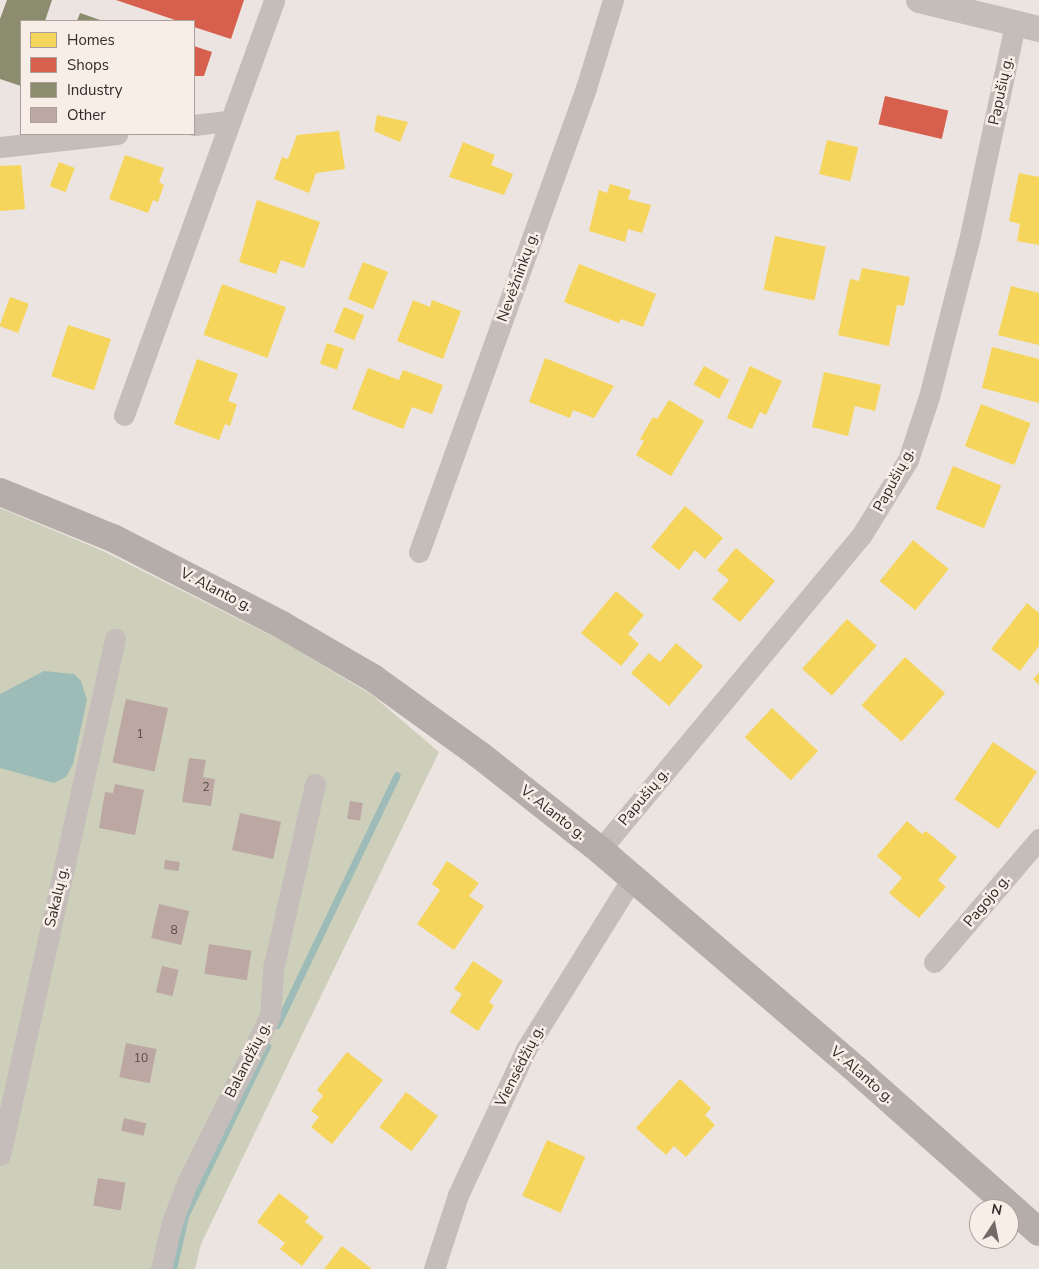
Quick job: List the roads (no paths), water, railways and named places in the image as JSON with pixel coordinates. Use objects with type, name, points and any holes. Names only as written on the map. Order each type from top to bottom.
[{"type":"main road","name":"V. Alanto g.","points":[[0,492],[113,538],[282,625],[373,678],[481,756],[633,877],[1039,1232]]},
{"type":"street","points":[[124,415],[274,0]]},
{"type":"street","name":"Nevėžninkų g.","points":[[419,552],[586,88],[613,0]]},
{"type":"street","points":[[919,0],[1027,27]]},
{"type":"street","name":"Papušių g.","points":[[600,850],[861,536],[908,460],[929,397],[970,236],[1027,27]]},
{"type":"street","points":[[195,125],[229,121]]},
{"type":"street","points":[[0,147],[108,135]]},
{"type":"street","name":"Sakalų g.","points":[[0,1155],[115,639]]},
{"type":"street","name":"Balandžių g.","points":[[161,1269],[172,1222],[186,1183],[270,1016],[273,970],[315,784]]},
{"type":"street","name":"Pagojo g.","points":[[934,962],[1039,839]]},
{"type":"street","name":"Viensėdžių g.","points":[[434,1269],[458,1195],[526,1049],[633,877]]},
{"type":"water","points":[[44,671],[74,674],[81,681],[87,700],[73,764],[66,777],[54,783],[0,768],[0,694]]},
{"type":"waterway","points":[[277,1025],[397,775]]},
{"type":"waterway","points":[[173,1269],[185,1216],[267,1046]]}]
